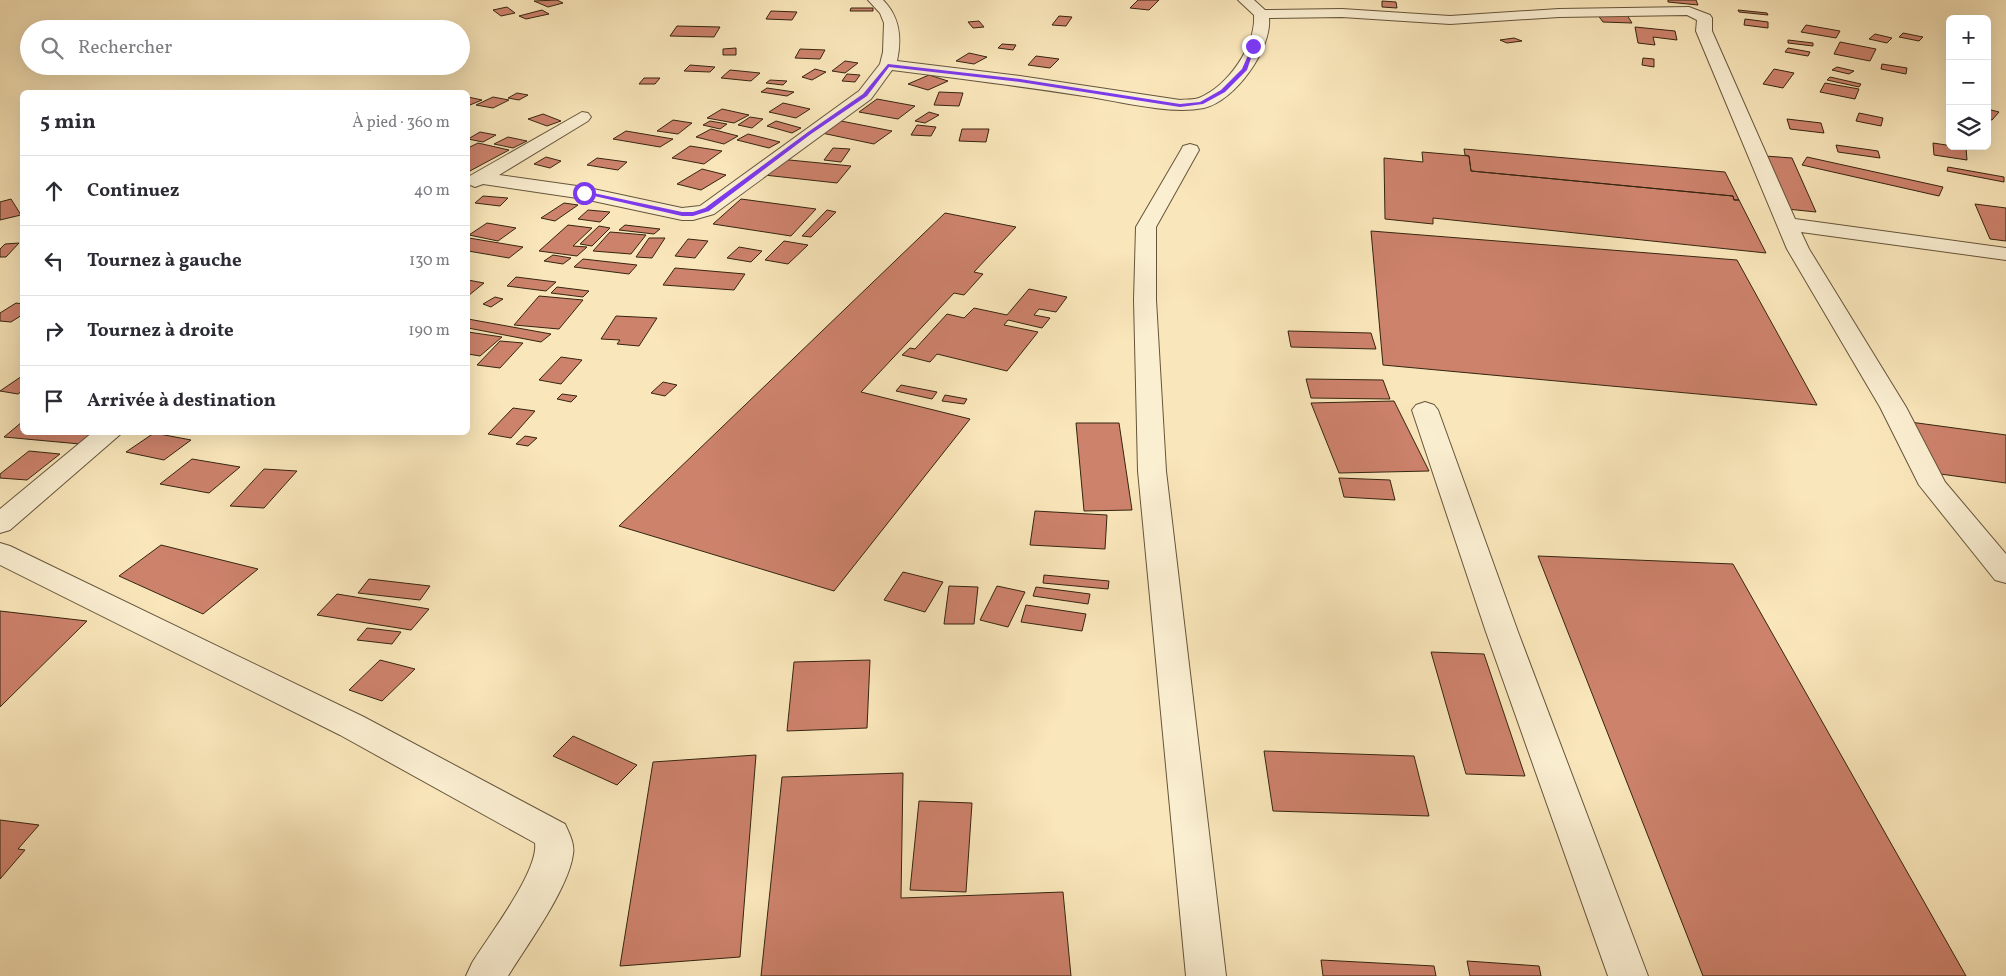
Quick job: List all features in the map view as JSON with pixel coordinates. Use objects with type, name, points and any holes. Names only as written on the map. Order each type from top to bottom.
[{"type":"street","points":[[474,182],[584,193],[682,214],[693,214],[707,210],[810,133],[865,95],[888,65],[891,52],[892,23],[886,12],[874,0]]},
{"type":"street","points":[[888,65],[1020,81],[1180,106],[1202,103],[1223,91],[1244,70],[1262,27],[1260,14],[1245,0]]},
{"type":"street","points":[[1260,14],[1342,13],[1460,20],[1508,19],[1551,13],[1647,10],[1700,14],[1705,18],[1704,32],[1789,224],[1798,249],[1893,407],[1933,485],[2006,573]]},
{"type":"street","points":[[474,182],[582,117]]},
{"type":"street","points":[[1190,150],[1146,227],[1145,300],[1152,471],[1206,976]]},
{"type":"street","points":[[1789,224],[2006,254]]},
{"type":"street","points":[[1426,410],[1502,632],[1628,976]]},
{"type":"street","points":[[0,524],[106,435]]},
{"type":"street","points":[[0,553],[352,726],[552,835],[554,853],[545,881],[486,976]]},
{"type":"building","points":[[557,0],[563,3],[548,7],[534,1]]},
{"type":"building","points":[[1138,0],[1159,0],[1149,10],[1130,8]]},
{"type":"building","points":[[1668,0],[1696,0],[1698,5],[1668,2]]},
{"type":"building","points":[[1382,1],[1396,2],[1397,8],[1382,7]]},
{"type":"building","points":[[507,7],[515,13],[501,16],[493,10]]},
{"type":"building","points":[[851,8],[873,8],[873,11],[850,11]]},
{"type":"building","points":[[542,10],[549,14],[526,19],[519,16]]},
{"type":"building","points":[[1738,10],[1767,13],[1768,15],[1739,12]]},
{"type":"building","points":[[771,11],[797,12],[792,20],[766,19]]},
{"type":"building","points":[[1597,14],[1627,15],[1632,23],[1603,22]]},
{"type":"building","points":[[1059,16],[1072,17],[1066,26],[1052,25]]},
{"type":"building","points":[[1745,19],[1768,22],[1768,28],[1744,25]]},
{"type":"building","points":[[979,21],[984,27],[973,28],[968,22]]},
{"type":"building","points":[[1806,25],[1840,31],[1836,38],[1801,32]]},
{"type":"building","points":[[677,26],[720,27],[714,37],[670,36]]},
{"type":"building","points":[[1635,27],[1675,31],[1677,40],[1653,37],[1655,45],[1638,43]]},
{"type":"building","points":[[1903,33],[1923,37],[1919,41],[1899,37]]},
{"type":"building","points":[[1875,34],[1892,38],[1887,43],[1869,39]]},
{"type":"building","points":[[1514,38],[1522,41],[1507,43],[1500,40]]},
{"type":"building","points":[[1788,40],[1813,43],[1813,46],[1788,43]]},
{"type":"building","points":[[1840,42],[1876,49],[1870,61],[1834,54]]},
{"type":"building","points":[[1002,44],[1016,45],[1013,50],[998,48]]},
{"type":"building","points":[[736,48],[736,55],[723,55],[723,49]]},
{"type":"building","points":[[1788,48],[1810,52],[1808,56],[1785,52]]},
{"type":"building","points":[[800,49],[825,50],[820,59],[795,58]]},
{"type":"building","points":[[969,53],[987,57],[974,64],[956,61]]},
{"type":"building","points":[[1036,56],[1059,59],[1050,68],[1028,65]]},
{"type":"building","points":[[1643,58],[1654,59],[1654,67],[1642,65]]},
{"type":"building","points":[[845,61],[858,63],[845,73],[832,71]]},
{"type":"building","points":[[1882,64],[1907,68],[1906,74],[1881,69]]},
{"type":"building","points":[[690,65],[715,67],[710,72],[684,71]]},
{"type":"building","points":[[1837,67],[1854,71],[1849,74],[1832,70]]},
{"type":"building","points":[[815,69],[826,72],[812,80],[802,77]]},
{"type":"building","points":[[1774,69],[1794,73],[1783,88],[1763,84]]},
{"type":"building","points":[[730,70],[760,73],[751,81],[721,78]]},
{"type":"building","points":[[847,74],[860,75],[855,82],[842,81]]},
{"type":"building","points":[[929,75],[948,81],[928,90],[908,84]]},
{"type":"building","points":[[1830,77],[1861,84],[1859,87],[1827,80]]},
{"type":"building","points":[[644,78],[660,78],[655,84],[639,84]]},
{"type":"building","points":[[770,80],[787,81],[783,85],[766,83]]},
{"type":"building","points":[[1825,83],[1859,89],[1855,99],[1820,92]]},
{"type":"building","points":[[767,88],[794,92],[787,96],[761,92]]},
{"type":"building","points":[[939,92],[963,93],[959,106],[934,105]]},
{"type":"building","points":[[517,93],[528,95],[519,100],[508,98]]},
{"type":"building","points":[[470,97],[482,100],[470,105]]},
{"type":"building","points":[[493,97],[509,100],[493,108],[476,105]]},
{"type":"building","points":[[877,99],[915,106],[898,119],[859,112]]},
{"type":"building","points":[[783,103],[810,109],[796,118],[769,112]]},
{"type":"building","points":[[722,109],[749,115],[734,123],[707,118]]},
{"type":"building","points":[[1991,110],[1999,112],[1992,120]]},
{"type":"building","points":[[929,112],[939,115],[925,123],[915,121]]},
{"type":"building","points":[[1859,113],[1883,118],[1881,126],[1856,121]]},
{"type":"building","points":[[543,114],[561,121],[547,126],[528,119]]},
{"type":"building","points":[[750,117],[763,119],[752,128],[738,125]]},
{"type":"building","points":[[1787,119],[1821,123],[1824,133],[1790,129]]},
{"type":"building","points":[[673,120],[692,123],[678,134],[657,131]]},
{"type":"building","points":[[836,120],[892,131],[874,144],[817,132]]},
{"type":"building","points":[[710,121],[727,124],[720,129],[703,125]]},
{"type":"building","points":[[776,121],[801,128],[792,133],[767,126]]},
{"type":"building","points":[[917,125],[936,127],[931,136],[911,135]]},
{"type":"building","points":[[711,129],[738,136],[724,144],[696,137]]},
{"type":"building","points":[[962,129],[989,129],[986,142],[959,141]]},
{"type":"building","points":[[626,131],[673,139],[660,147],[613,139]]},
{"type":"building","points":[[480,132],[496,135],[483,142],[470,138]]},
{"type":"building","points":[[748,134],[780,142],[769,148],[737,140]]},
{"type":"building","points":[[508,137],[527,141],[513,148],[494,144]]},
{"type":"building","points":[[478,143],[509,150],[470,171],[470,147]]},
{"type":"building","points":[[1933,143],[1946,145],[1946,150],[1966,150],[1967,160],[1934,155]]},
{"type":"building","points":[[1836,145],[1878,151],[1880,158],[1838,152]]},
{"type":"building","points":[[690,146],[722,151],[704,164],[672,158]]},
{"type":"building","points":[[833,148],[850,149],[841,162],[824,160]]},
{"type":"building","points":[[1464,149],[1725,172],[1739,200],[1734,200],[1733,196],[1471,171],[1469,156],[1465,155]]},
{"type":"building","points":[[1422,152],[1469,156],[1471,171],[1733,196],[1734,200],[1739,200],[1766,253],[1433,218],[1433,224],[1385,219],[1384,158],[1423,162]]},
{"type":"building","points":[[1765,156],[1792,158],[1816,212],[1787,209]]},
{"type":"building","points":[[546,157],[561,161],[550,168],[534,164]]},
{"type":"building","points":[[1807,157],[1943,187],[1939,196],[1802,165]]},
{"type":"building","points":[[597,158],[627,162],[618,170],[587,165]]},
{"type":"building","points":[[779,159],[851,166],[837,183],[764,175]]},
{"type":"building","points":[[1948,167],[2004,177],[2004,182],[1947,171]]},
{"type":"building","points":[[702,169],[726,175],[701,190],[677,184]]},
{"type":"building","points":[[483,196],[508,198],[500,206],[475,203]]},
{"type":"building","points":[[11,199],[20,215],[0,220],[0,202]]},
{"type":"building","points":[[741,199],[816,209],[791,236],[713,224]]},
{"type":"building","points":[[564,203],[578,205],[555,221],[541,218]]},
{"type":"building","points":[[1975,204],[2006,208],[2006,241],[1990,239]]},
{"type":"building","points":[[588,210],[610,212],[600,222],[578,219]]},
{"type":"building","points":[[827,210],[836,212],[811,237],[802,236]]},
{"type":"building","points":[[945,213],[1016,227],[974,272],[983,274],[964,295],[954,293],[861,392],[970,419],[834,591],[619,526]]},
{"type":"building","points":[[487,223],[516,228],[498,241],[470,234]]},
{"type":"building","points":[[568,225],[592,228],[573,246],[587,247],[577,256],[539,251]]},
{"type":"building","points":[[625,225],[660,229],[654,234],[619,230]]},
{"type":"building","points":[[599,226],[610,228],[592,246],[580,244]]},
{"type":"building","points":[[1371,231],[1737,260],[1817,405],[1383,365]]},
{"type":"building","points":[[610,232],[646,235],[631,254],[593,251]]},
{"type":"building","points":[[470,238],[523,247],[509,258],[470,251]]},
{"type":"building","points":[[649,238],[665,238],[652,258],[636,257]]},
{"type":"building","points":[[688,239],[708,241],[695,258],[675,256]]},
{"type":"building","points":[[784,241],[808,245],[788,264],[765,260]]},
{"type":"building","points":[[19,243],[6,257],[0,257],[0,249],[5,244]]},
{"type":"building","points":[[739,247],[762,251],[751,262],[727,258]]},
{"type":"building","points":[[553,255],[571,258],[563,264],[544,261]]},
{"type":"building","points":[[583,259],[637,265],[629,274],[574,267]]},
{"type":"building","points":[[675,268],[745,274],[734,290],[663,285]]},
{"type":"building","points":[[516,277],[556,282],[546,291],[507,286]]},
{"type":"building","points":[[470,280],[484,283],[470,294]]},
{"type":"building","points":[[557,287],[589,291],[583,297],[551,293]]},
{"type":"building","points":[[1029,289],[1067,297],[1056,312],[1039,309],[1034,315],[1050,318],[1042,328],[1008,320],[1004,325],[1038,332],[1007,371],[937,354],[930,362],[902,355],[910,348],[915,349],[947,314],[964,318],[974,308],[1007,315]]},
{"type":"building","points":[[539,296],[583,300],[559,329],[514,325]]},
{"type":"building","points":[[495,297],[503,299],[491,307],[483,304]]},
{"type":"building","points":[[16,303],[20,304],[20,316],[11,322],[0,321],[0,313]]},
{"type":"building","points":[[616,316],[657,318],[639,346],[617,344],[620,340],[601,339]]},
{"type":"building","points":[[470,319],[551,334],[541,342],[470,328]]},
{"type":"building","points":[[1288,331],[1371,333],[1376,349],[1291,347]]},
{"type":"building","points":[[470,332],[502,337],[480,356],[470,354]]},
{"type":"building","points":[[500,341],[523,343],[500,368],[477,365]]},
{"type":"building","points":[[561,357],[582,360],[561,384],[539,380]]},
{"type":"building","points":[[20,377],[20,392],[18,394],[0,391]]},
{"type":"building","points":[[1306,379],[1383,380],[1390,399],[1311,398]]},
{"type":"building","points":[[663,382],[677,385],[665,396],[651,393]]},
{"type":"building","points":[[901,385],[937,392],[932,399],[896,391]]},
{"type":"building","points":[[562,394],[577,396],[571,402],[557,399]]},
{"type":"building","points":[[945,395],[967,399],[964,404],[942,401]]},
{"type":"building","points":[[1394,401],[1429,471],[1339,473],[1311,403]]},
{"type":"building","points":[[513,408],[535,411],[511,438],[488,434]]},
{"type":"building","points":[[1910,422],[2006,435],[2006,483],[1933,473]]},
{"type":"building","points":[[1076,423],[1119,423],[1132,510],[1084,511]]},
{"type":"building","points":[[20,424],[20,435],[90,435],[80,444],[4,437]]},
{"type":"building","points":[[151,435],[165,435],[191,440],[164,460],[126,452]]},
{"type":"building","points":[[525,436],[537,438],[528,446],[516,444]]},
{"type":"building","points":[[29,451],[60,454],[27,480],[0,478],[0,474]]},
{"type":"building","points":[[192,459],[240,467],[209,493],[160,484]]},
{"type":"building","points":[[264,469],[297,471],[264,508],[230,506]]},
{"type":"building","points":[[1339,478],[1390,480],[1395,500],[1344,497]]},
{"type":"building","points":[[1035,511],[1107,515],[1105,549],[1030,545]]},
{"type":"building","points":[[161,545],[258,569],[203,614],[119,576]]},
{"type":"building","points":[[1538,556],[1733,564],[1966,976],[1703,976]]},
{"type":"building","points":[[903,572],[943,582],[925,612],[884,600]]},
{"type":"building","points":[[1044,575],[1109,581],[1108,589],[1043,583]]},
{"type":"building","points":[[369,579],[430,586],[420,600],[358,593]]},
{"type":"building","points":[[949,586],[978,587],[974,624],[944,624]]},
{"type":"building","points":[[997,586],[1025,592],[1008,627],[980,620]]},
{"type":"building","points":[[1036,587],[1090,594],[1088,604],[1033,596]]},
{"type":"building","points":[[337,594],[429,609],[411,630],[317,615]]},
{"type":"building","points":[[1026,605],[1086,614],[1082,631],[1021,622]]},
{"type":"building","points":[[0,611],[87,621],[0,707]]},
{"type":"building","points":[[367,628],[401,632],[392,644],[357,640]]},
{"type":"building","points":[[1431,652],[1484,654],[1525,776],[1466,774]]},
{"type":"building","points":[[380,660],[415,669],[382,701],[349,690]]},
{"type":"building","points":[[870,660],[867,728],[787,731],[794,662]]},
{"type":"building","points":[[573,736],[637,765],[617,785],[553,756]]},
{"type":"building","points":[[1264,751],[1414,756],[1429,816],[1273,811]]},
{"type":"building","points":[[756,755],[740,957],[620,966],[653,762]]},
{"type":"building","points":[[903,773],[901,898],[1063,892],[1071,976],[761,976],[782,777]]},
{"type":"building","points":[[919,801],[972,803],[966,892],[910,890]]},
{"type":"building","points":[[0,820],[39,825],[18,849],[25,850],[0,879]]},
{"type":"building","points":[[1321,960],[1434,966],[1436,976],[1323,976]]},
{"type":"building","points":[[1467,961],[1539,966],[1541,976],[1470,976]]},
{"type":"route","points":[[584,193],[634,202],[682,214],[693,214],[707,210],[810,133],[865,95],[888,65],[1020,81],[1180,106],[1202,103],[1223,91],[1244,70],[1253,46]]}]
